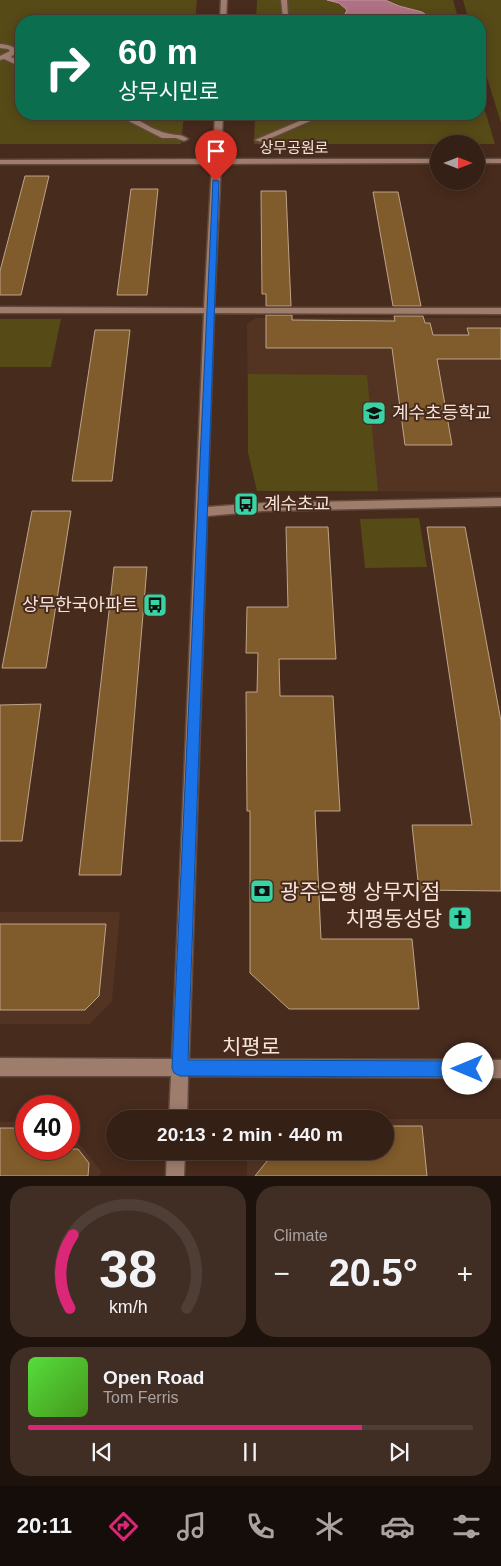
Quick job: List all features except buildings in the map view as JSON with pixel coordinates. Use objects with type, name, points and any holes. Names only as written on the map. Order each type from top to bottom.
[{"type":"street","points":[[223,15],[224,0]]},
{"type":"street","points":[[284,0],[284,15]]},
{"type":"street","points":[[0,46],[14,51],[6,56]]},
{"type":"street","points":[[132,120],[165,136],[177,136],[184,139]]},
{"type":"street","points":[[178,1110],[209,311],[219,120]]},
{"type":"street","points":[[259,140],[307,120]]},
{"type":"street","points":[[165,136],[164,141],[170,146]]},
{"type":"street","name":"상무공원로","points":[[0,162],[430,161]]},
{"type":"street","points":[[485,161],[501,161]]},
{"type":"street","points":[[0,310],[501,311]]},
{"type":"street","points":[[201,512],[263,507],[501,502]]},
{"type":"street","name":"치평로","points":[[0,1067],[501,1069]]},
{"type":"street","points":[[175,1176],[176,1160]]},
{"type":"shaded area","points":[[0,0],[197,0],[196,15],[15,15],[15,120],[183,120],[181,144],[0,144]]},
{"type":"shaded area","points":[[257,0],[453,0],[457,15],[256,15]]},
{"type":"shaded area","points":[[327,0],[385,0],[426,15],[344,15],[347,10],[339,3]]},
{"type":"shaded area","points":[[463,0],[501,0],[501,123],[486,74],[486,15],[467,15]]},
{"type":"shaded area","points":[[486,114],[495,144],[485,144],[485,135],[430,135],[430,144],[254,144],[255,120],[486,120]]},
{"type":"shaded area","name":"계수초등학교","points":[[256,318],[501,318],[501,492],[257,491],[248,452],[247,324]]},
{"type":"shaded area","points":[[0,319],[61,319],[51,367],[0,367]]},
{"type":"shaded area","points":[[248,374],[367,375],[378,491],[257,491],[248,452]]},
{"type":"shaded area","points":[[419,518],[427,567],[365,568],[360,519]]},
{"type":"shaded area","points":[[0,912],[120,912],[112,1001],[90,1024],[0,1024]]},
{"type":"shaded area","points":[[394,1119],[501,1119],[501,1176],[247,1176],[247,1160],[394,1160]]},
{"type":"shaded area","points":[[0,1122],[15,1122],[15,1160],[80,1160],[80,1145],[101,1171],[100,1176],[0,1176]]},
{"type":"place","name":"계수초등학교","points":[[374,413]]},
{"type":"place","name":"계수초교","points":[[246,504]]},
{"type":"place","name":"상무한국아파트","points":[[155,605]]},
{"type":"place","name":"광주은행 상무지점","points":[[262,891]]},
{"type":"place","name":"치평동성당","points":[[460,918]]},
{"type":"route","points":[[216,181],[209,311],[180,1068],[468,1069]]}]
